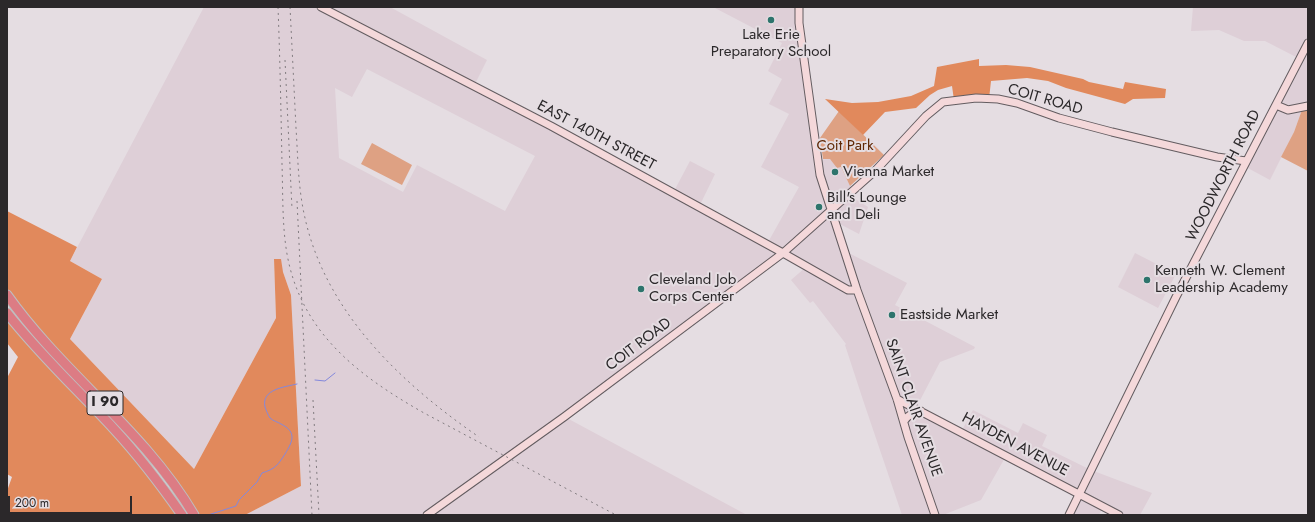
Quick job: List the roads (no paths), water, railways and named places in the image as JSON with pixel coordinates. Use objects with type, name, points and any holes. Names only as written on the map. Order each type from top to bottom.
[{"type":"highway","name":"I 90","points":[[7,295],[44,341],[141,442],[194,515]]},
{"type":"highway","name":"I 90","points":[[7,313],[43,356],[114,428],[134,451],[182,515]]},
{"type":"street","name":"EAST 140TH STREET","points":[[320,7],[551,126],[848,290],[857,290]]},
{"type":"street","name":"SAINT CLAIR AVENUE","points":[[799,7],[799,23],[807,72],[820,175],[857,290],[898,399],[904,422],[935,515]]},
{"type":"street","name":"WOODWORTH ROAD","points":[[1069,515],[1176,297],[1308,44]]},
{"type":"street","name":"COIT ROAD","points":[[427,515],[564,417],[783,253],[875,171],[943,102],[961,99],[998,99],[1017,103],[1059,118],[1112,132],[1217,157],[1246,161]]},
{"type":"street","points":[[1276,105],[1288,110],[1308,106]]},
{"type":"street","name":"HAYDEN AVENUE","points":[[898,399],[1119,515]]},
{"type":"street","points":[[904,422],[913,412],[921,411]]},
{"type":"waterway","points":[[315,380],[325,381],[335,373]]},
{"type":"waterway","points":[[208,515],[236,506],[239,500],[257,482],[262,473],[273,468],[283,458],[290,445],[292,437],[290,430],[270,418],[265,407],[265,401],[267,396],[275,390],[297,384]]},
{"type":"railway","points":[[278,7],[285,243],[294,282],[305,307],[319,329],[336,349],[356,367],[377,384],[400,399],[616,515]]},
{"type":"railway","points":[[290,7],[300,184],[305,218],[315,253],[330,285],[349,315],[371,343],[422,394],[479,437]]},
{"type":"railway","points":[[285,60],[292,209]]},
{"type":"railway","points":[[297,201],[312,515]]},
{"type":"railway","points":[[313,400],[319,515]]},
{"type":"place","name":"Lake Erie Preparatory School","points":[[771,20]]},
{"type":"place","name":"Vienna Market","points":[[835,172]]},
{"type":"place","name":"Bill's Lounge and Deli","points":[[819,207]]},
{"type":"place","name":"Kenneth W. Clement Leadership Academy","points":[[1147,280]]},
{"type":"place","name":"Cleveland Job Corps Center","points":[[641,289]]},
{"type":"place","name":"Eastside Market","points":[[892,315]]},
{"type":"park label","name":"Coit Park","points":[[845,146]]}]
